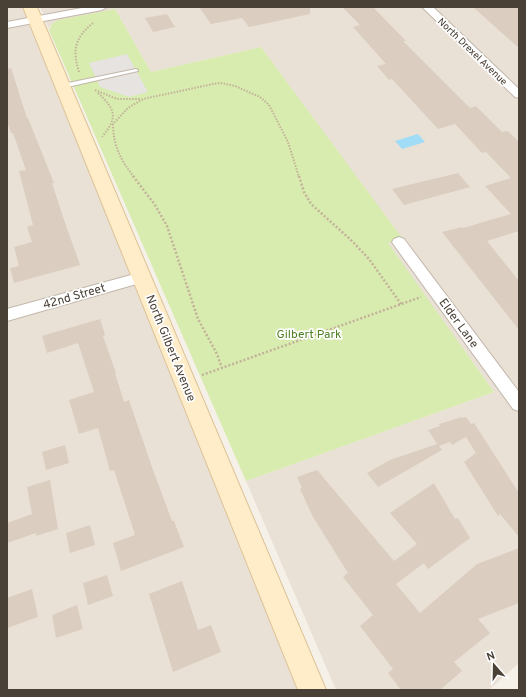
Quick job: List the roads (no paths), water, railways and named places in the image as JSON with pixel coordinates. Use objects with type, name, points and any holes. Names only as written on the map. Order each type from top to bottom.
[{"type":"street","points":[[7,26],[32,14],[102,7]]},
{"type":"street","name":"North Drexel Avenue","points":[[427,7],[519,95]]},
{"type":"street","name":"North Gilbert Avenue","points":[[32,14],[312,690]]},
{"type":"street","name":"Elder Lane","points":[[399,242],[519,404]]},
{"type":"street","name":"42nd Street","points":[[7,315],[142,277]]},
{"type":"lane","points":[[63,86],[136,70]]},
{"type":"water","points":[[418,134],[425,142],[402,149],[395,141]]},
{"type":"park label","name":"Gilbert Park","points":[[309,334]]}]
